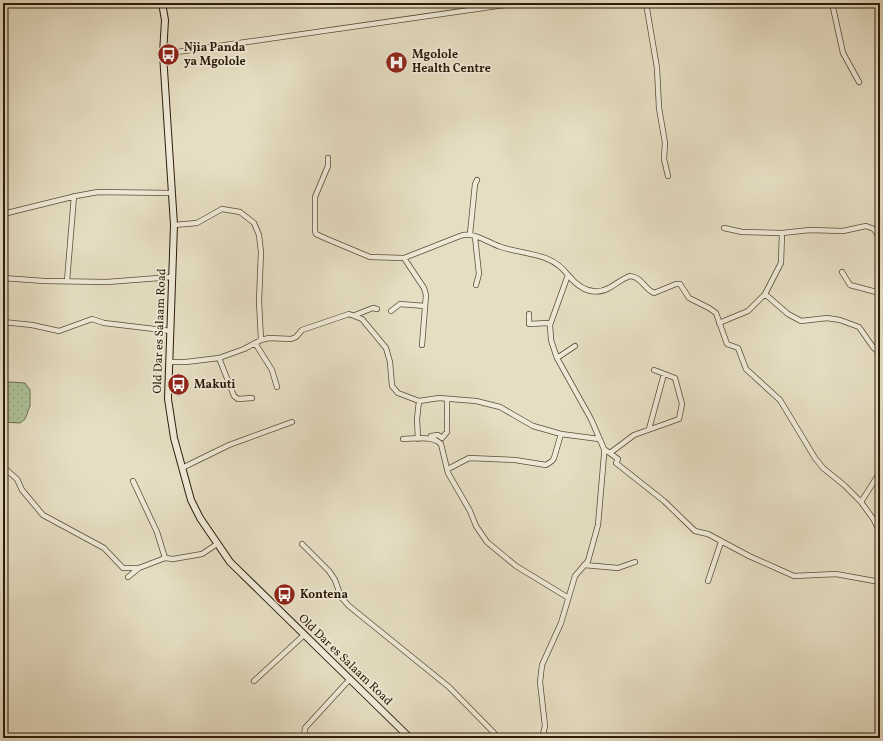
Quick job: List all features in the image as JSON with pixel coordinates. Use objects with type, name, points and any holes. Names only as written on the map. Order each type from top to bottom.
[{"type":"street","name":"Old Dar es Salaam Road","points":[[162,3],[165,20],[163,54],[174,226],[171,331],[167,388],[169,411],[174,438],[191,500],[200,518],[230,562],[410,738]]},
{"type":"street","points":[[163,54],[518,3]]},
{"type":"street","points":[[646,3],[657,68],[659,108],[665,143],[664,159],[668,176]]},
{"type":"street","points":[[832,3],[843,53],[859,82]]},
{"type":"street","points":[[328,158],[328,166],[314,197],[316,234],[370,257],[404,258],[460,236],[470,234],[501,248],[540,256],[554,262],[563,268],[582,289],[588,291],[604,290],[630,276],[640,279],[649,290],[654,293],[676,284],[681,284],[689,298],[712,310],[727,344],[738,348],[746,370],[780,400],[815,458],[823,468],[844,485],[861,502],[874,520],[880,533]]},
{"type":"street","points":[[470,234],[475,184],[477,180]]},
{"type":"street","points":[[3,214],[74,196],[107,192],[172,193]]},
{"type":"street","points":[[67,281],[74,196]]},
{"type":"street","points":[[174,226],[197,223],[222,209],[240,212],[254,223],[259,235],[261,252],[259,301],[261,340]]},
{"type":"street","points":[[724,228],[742,232],[782,233],[810,230],[843,231],[866,226],[874,230],[880,239]]},
{"type":"street","points":[[719,323],[748,311],[765,294],[781,263],[782,233]]},
{"type":"street","points":[[475,237],[479,274],[476,285]]},
{"type":"street","points":[[404,258],[424,288],[426,295],[422,346]]},
{"type":"street","points":[[842,272],[850,285],[880,293]]},
{"type":"street","points":[[568,275],[550,325],[551,340],[557,358],[582,402],[604,449],[618,459],[616,463],[664,501],[695,531],[708,534],[721,542],[794,576],[836,574],[880,582]]},
{"type":"street","points":[[3,278],[125,282],[172,277]]},
{"type":"street","points":[[765,294],[788,314],[801,321],[827,318],[840,320],[859,327],[873,348],[880,354]]},
{"type":"street","points":[[391,310],[400,304],[425,306]]},
{"type":"street","points":[[356,315],[373,308],[377,309]]},
{"type":"street","points":[[169,362],[186,362],[219,358],[255,344],[261,340],[269,338],[291,339],[296,337],[302,330],[349,314],[356,315],[362,319],[386,348],[390,362],[392,386],[398,394],[419,401],[438,398],[476,402],[500,407],[533,426],[561,434],[599,439]]},
{"type":"street","points":[[529,314],[529,324],[548,323],[550,325]]},
{"type":"street","points":[[3,322],[32,325],[59,331],[92,319],[104,323],[171,331]]},
{"type":"street","points":[[255,344],[272,370],[277,387]]},
{"type":"street","points":[[557,358],[575,346]]},
{"type":"street","points":[[219,358],[234,396],[238,399],[252,398]]},
{"type":"street","points":[[610,453],[626,440],[650,428],[677,421],[682,411],[682,404],[675,378],[654,370]]},
{"type":"street","points":[[650,428],[664,374]]},
{"type":"street","points":[[431,436],[438,436],[442,438],[447,432],[447,400]]},
{"type":"street","points":[[418,439],[417,419],[419,401]]},
{"type":"street","points":[[182,468],[229,445],[292,422]]},
{"type":"street","points":[[448,470],[470,458],[515,460],[546,465],[552,462],[554,458],[561,434]]},
{"type":"street","points":[[403,439],[431,439],[438,441],[448,470],[470,511],[476,526],[488,542],[516,566],[568,597]]},
{"type":"street","points":[[542,738],[545,726],[541,672],[547,651],[561,623],[575,576],[588,561],[598,525],[604,449]]},
{"type":"street","points":[[3,466],[17,479],[22,490],[43,515],[104,548],[123,568],[139,568]]},
{"type":"street","points":[[861,502],[880,472]]},
{"type":"street","points":[[133,481],[157,532],[165,558]]},
{"type":"street","points":[[708,581],[721,542]]},
{"type":"street","points":[[128,577],[139,568],[165,558],[202,554],[217,544]]},
{"type":"street","points":[[302,544],[335,580],[341,597],[349,606],[449,687],[499,738]]},
{"type":"street","points":[[584,565],[618,568],[635,562]]},
{"type":"street","points":[[254,680],[304,635]]},
{"type":"street","points":[[304,738],[305,728],[350,679]]},
{"type":"green space","points":[[3,383],[25,383],[30,390],[30,406],[25,419],[20,423],[3,422]]},
{"type":"place","name":"Njia Panda ya Mgolole","points":[[168,55]]},
{"type":"place","name":"Mgolole Health Centre","points":[[397,62]]},
{"type":"place","name":"Makuti","points":[[178,385]]},
{"type":"place","name":"Kontena","points":[[284,595]]}]
